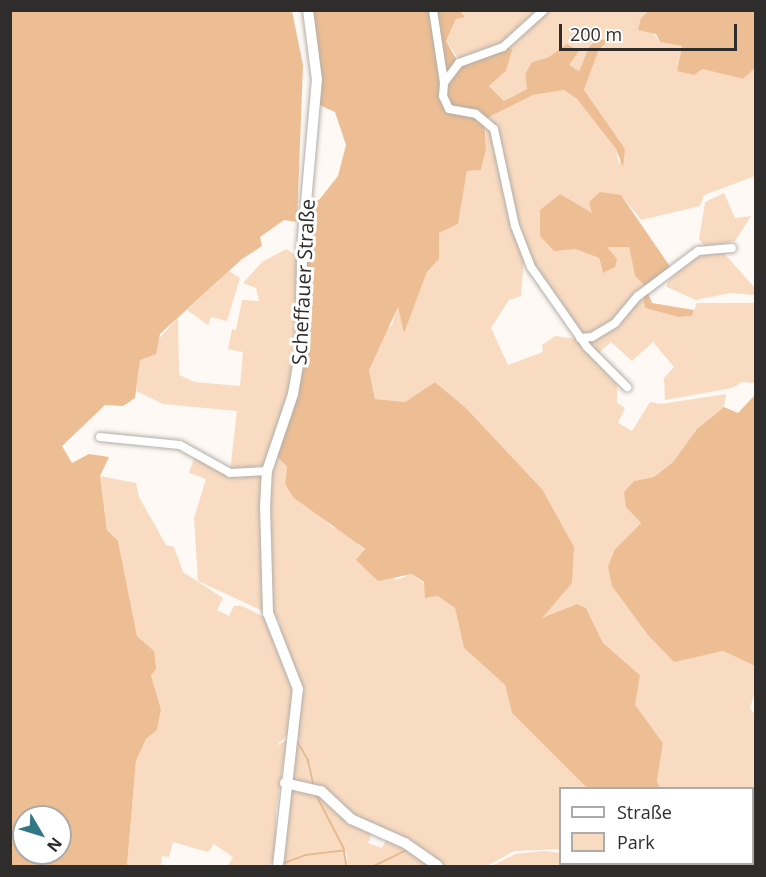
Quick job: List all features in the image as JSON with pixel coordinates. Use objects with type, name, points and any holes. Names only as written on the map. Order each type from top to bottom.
[{"type":"street","name":"Scheffauer Straße","points":[[278,867],[285,783],[298,688],[268,613],[267,471],[293,394],[302,348],[302,247],[317,80],[308,10]]},
{"type":"street","points":[[433,10],[444,83],[443,96],[449,109],[477,114],[494,129],[515,226],[530,262],[552,302],[580,338],[627,387]]},
{"type":"street","points":[[441,59],[459,63],[503,47],[544,10]]},
{"type":"street","points":[[444,83],[459,63]]},
{"type":"street","points":[[580,338],[605,331],[638,296],[698,251],[732,248]]},
{"type":"street","points":[[100,437],[180,445],[230,473],[267,471]]},
{"type":"street","points":[[285,783],[321,791],[351,819],[405,843],[438,867]]},
{"type":"green space","points":[[460,11],[540,11],[502,45],[459,59],[446,41],[456,19],[464,17]]},
{"type":"green space","points":[[547,11],[648,11],[641,18],[660,42],[682,46],[677,71],[702,69],[743,79],[755,68],[755,176],[704,195],[700,206],[641,220],[621,195],[592,213],[575,249],[599,258],[602,272],[607,246],[629,247],[635,276],[647,288],[620,316],[590,335],[578,331],[549,295],[526,250],[511,198],[501,142],[489,117],[533,95],[564,90],[577,99],[616,149],[619,165],[624,149],[584,90],[598,52],[604,47],[598,38],[589,47],[579,71],[549,57],[532,62],[525,74],[527,89],[504,101],[489,86],[506,71],[507,47]]},
{"type":"green space","points":[[486,123],[492,130],[524,258],[521,296],[509,300],[491,328],[508,365],[543,352],[542,345],[555,336],[576,339],[617,385],[617,403],[625,408],[618,423],[632,431],[650,402],[661,404],[726,394],[724,407],[697,429],[673,462],[654,477],[634,481],[626,507],[641,523],[615,549],[674,661],[723,651],[755,666],[755,692],[750,708],[756,716],[755,866],[694,865],[754,865],[754,787],[660,787],[657,781],[663,743],[634,705],[640,675],[603,643],[586,608],[577,604],[541,619],[542,489],[466,408],[435,382],[405,402],[375,399],[369,370],[384,331],[392,325],[398,305],[404,331],[427,272],[439,259],[439,233],[458,224],[467,171],[481,170],[486,149]]},
{"type":"green space","points":[[724,193],[735,218],[751,216],[735,241],[705,247],[699,239],[705,202]]},
{"type":"green space","points":[[286,249],[300,258],[295,374],[265,465],[230,472],[237,411],[163,404],[136,391],[140,359],[178,318],[179,375],[195,382],[240,386],[243,352],[228,349],[232,329],[236,330],[242,300],[259,301],[256,288],[243,283],[262,262]]},
{"type":"green space","points":[[721,250],[755,288],[755,295],[730,293],[696,300],[667,287],[667,283],[688,260]]},
{"type":"green space","points":[[229,271],[240,278],[227,321],[211,317],[208,325],[187,310]]},
{"type":"green space","points":[[643,295],[645,308],[678,317],[692,316],[697,303],[755,303],[755,383],[742,382],[732,388],[665,400],[664,378],[674,367],[653,342],[632,361],[611,342],[596,355],[587,344],[589,340]]},
{"type":"green space","points":[[275,454],[287,467],[285,484],[332,527],[345,532],[396,580],[412,574],[455,608],[464,648],[505,685],[512,713],[586,787],[559,787],[559,849],[514,851],[487,866],[441,866],[362,823],[315,786],[298,736],[301,693],[306,690],[302,689],[282,645],[279,620],[272,616],[267,496]]},
{"type":"green space","points":[[195,455],[228,475],[262,475],[263,611],[198,581],[194,518],[206,479],[189,473]]},
{"type":"green space","points":[[100,476],[136,483],[139,497],[166,545],[174,547],[183,572],[223,598],[217,610],[229,616],[234,606],[242,606],[264,617],[292,684],[294,698],[288,734],[276,746],[287,740],[276,810],[276,860],[269,865],[228,866],[233,857],[214,844],[208,852],[173,842],[169,857],[162,856],[161,866],[127,866],[136,761],[146,739],[157,730],[161,708],[151,675],[154,651],[137,636],[118,542],[107,530]]},
{"type":"green space","points":[[295,738],[306,760],[312,786],[292,780]]},
{"type":"green space","points":[[287,788],[313,790],[333,829],[316,793],[373,830],[368,843],[382,848],[388,836],[409,848],[399,855],[411,849],[434,866],[376,866],[391,857],[372,866],[348,866],[347,854],[338,835],[344,849],[305,854],[280,864]]},
{"type":"green space","points":[[344,850],[347,866],[280,866],[305,855]]},
{"type":"green space","points":[[544,851],[559,853],[559,865],[591,866],[492,866],[515,854]]},
{"type":"shaded area","points":[[10,11],[292,11],[303,65],[297,222],[284,220],[260,237],[262,246],[242,259],[160,334],[156,354],[140,360],[135,398],[123,406],[105,405],[62,446],[72,463],[89,454],[109,457],[100,476],[107,530],[118,541],[137,636],[154,651],[156,669],[151,675],[161,709],[157,730],[146,739],[136,761],[127,866],[11,866]]},
{"type":"shaded area","points":[[306,11],[460,11],[465,17],[456,19],[446,41],[460,65],[507,47],[512,50],[506,71],[489,86],[504,101],[527,89],[525,74],[532,62],[549,57],[567,44],[579,51],[569,65],[579,71],[589,47],[598,38],[607,41],[598,52],[584,90],[625,149],[623,167],[616,149],[577,99],[564,90],[533,95],[489,117],[485,126],[486,149],[481,170],[467,171],[458,224],[439,233],[439,259],[427,272],[404,333],[398,307],[369,370],[375,399],[405,402],[435,382],[466,408],[542,489],[574,547],[572,583],[542,618],[577,604],[586,608],[603,643],[640,675],[635,705],[663,743],[657,781],[660,787],[586,787],[512,713],[505,685],[464,648],[455,608],[438,596],[425,598],[424,582],[412,574],[378,581],[356,560],[365,549],[294,498],[285,484],[287,467],[275,454],[293,405],[306,201],[319,200],[338,176],[346,145],[335,112],[317,104]]},
{"type":"shaded area","points":[[648,11],[755,11],[755,68],[743,79],[702,69],[694,75],[677,71],[682,46],[660,42],[656,34],[638,30],[641,18]]},
{"type":"shaded area","points":[[600,192],[621,195],[671,268],[647,288],[635,276],[629,247],[607,247],[617,259],[615,267],[603,273],[599,258],[575,249],[554,251],[540,236],[540,210],[560,194],[592,213],[589,202]]},
{"type":"shaded area","points":[[648,293],[652,303],[694,310],[692,316],[678,317],[645,308],[643,295]]},
{"type":"shaded area","points":[[755,395],[755,666],[723,651],[674,662],[648,635],[612,586],[608,567],[615,549],[641,523],[626,507],[624,492],[634,481],[654,477],[673,462],[697,429],[724,407],[738,413]]},
{"type":"waterway","points":[[297,740],[308,760],[314,786]]},
{"type":"waterway","points":[[317,796],[344,848],[347,866]]},
{"type":"waterway","points":[[282,864],[305,855],[344,850]]},
{"type":"waterway","points":[[374,866],[407,850]]}]
